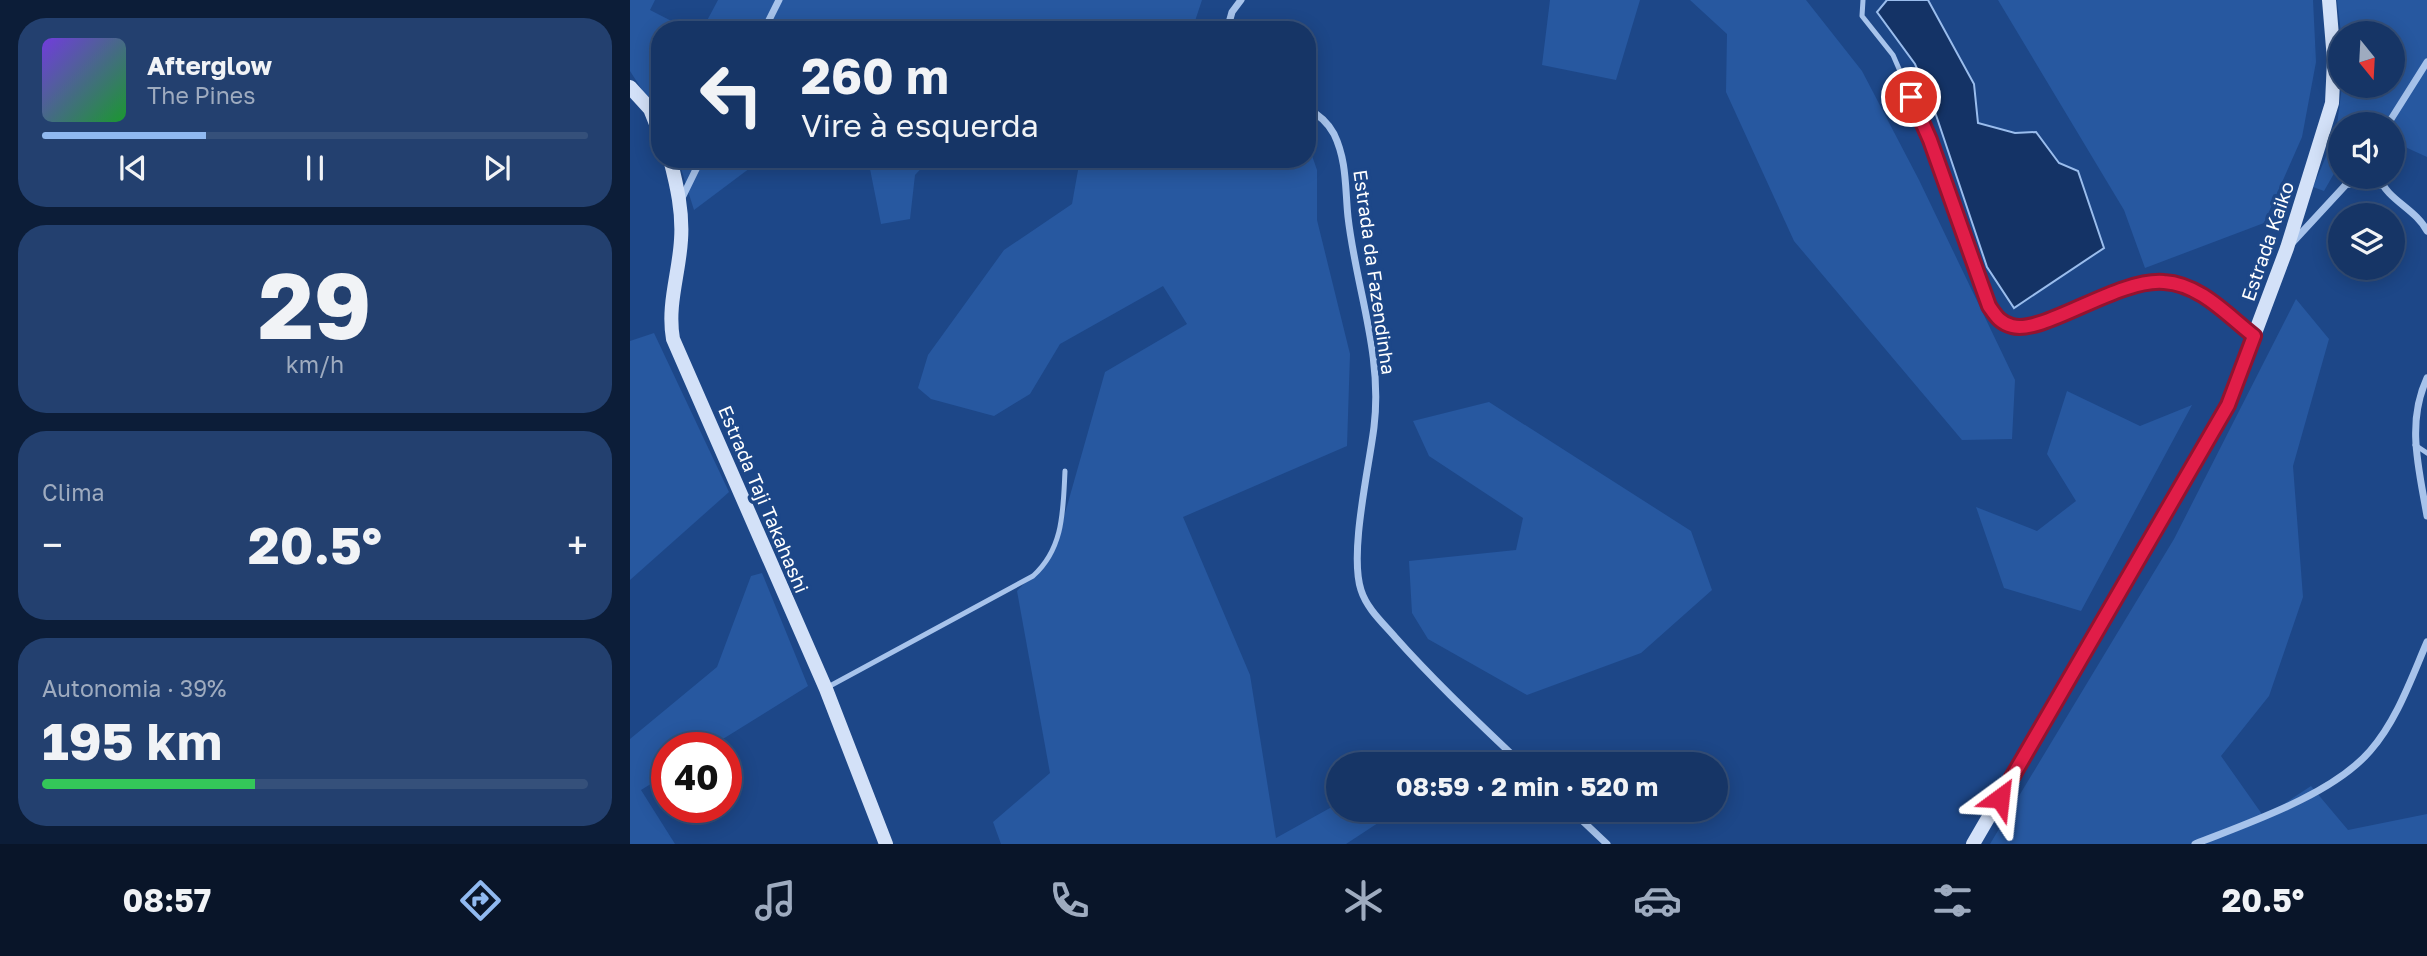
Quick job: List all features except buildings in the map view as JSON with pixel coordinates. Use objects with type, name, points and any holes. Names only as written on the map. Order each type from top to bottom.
[{"type":"street","points":[[768,21],[779,0]]},
{"type":"street","points":[[1230,21],[1232,12],[1241,0]]},
{"type":"street","name":"Estrada Kaiko","points":[[1973,844],[2228,405],[2287,248],[2332,103],[2334,60],[2329,0]]},
{"type":"street","points":[[2396,112],[2427,62]]},
{"type":"street","points":[[630,87],[651,112]]},
{"type":"street","name":"Estrada da Fazendinha","points":[[1316,116],[1328,125],[1341,153],[1346,173],[1348,217],[1373,348],[1376,386],[1374,426],[1358,546],[1361,591],[1371,610],[1410,654],[1510,752]]},
{"type":"street","name":"Estrada Taji Takahashi","points":[[672,168],[680,201],[681,240],[671,313],[674,338],[826,689],[886,844]]},
{"type":"street","points":[[680,201],[696,168]]},
{"type":"street","points":[[2287,248],[2343,189]]},
{"type":"street","points":[[2389,189],[2417,216],[2427,231]]},
{"type":"street","points":[[2427,378],[2419,397],[2415,419],[2415,445],[2427,516]]},
{"type":"street","points":[[2195,844],[2299,800],[2344,775],[2370,751],[2397,712],[2427,642]]},
{"type":"street","points":[[1584,822],[1607,844]]},
{"type":"lane","points":[[1863,0],[1862,16],[1893,55],[1930,140],[1989,306],[1999,320],[2015,327],[2038,324],[2124,287],[2146,282],[2164,282],[2179,284],[2200,293],[2254,336]]},
{"type":"lane","points":[[2415,445],[2427,453]]},
{"type":"lane","points":[[826,689],[1033,576],[1045,565],[1056,544],[1062,520],[1065,471]]},
{"type":"shaded area","points":[[630,0],[655,0],[650,10],[671,21],[651,21],[651,104],[630,71]]},
{"type":"shaded area","points":[[718,0],[1202,0],[1195,21],[707,21]]},
{"type":"shaded area","points":[[1550,0],[1640,0],[1616,80],[1542,65]]},
{"type":"shaded area","points":[[1690,0],[1806,0],[1862,71],[1919,180],[2015,380],[2012,439],[1962,440],[1794,241],[1726,92],[1727,34]]},
{"type":"shaded area","points":[[1887,0],[1928,0],[1974,84],[1978,123],[2015,133],[2036,132],[2059,163],[2078,171],[2104,248],[2014,308],[1987,267],[1933,106],[1915,64],[1877,12]]},
{"type":"shaded area","points":[[1998,0],[2313,0],[2316,62],[2302,137],[2264,223],[2145,268],[2124,210]]},
{"type":"shaded area","points":[[2337,0],[2427,0],[2427,157],[2405,147],[2405,112],[2339,112],[2340,98],[2405,98],[2405,21],[2340,21]]},
{"type":"shaded area","points":[[2328,152],[2328,184],[2324,191],[2313,187]]},
{"type":"shaded area","points":[[1316,167],[1317,220],[1350,354],[1347,446],[1183,517],[1250,675],[1276,838],[1326,810],[1326,822],[1379,822],[1346,844],[1001,844],[993,822],[1050,773],[1017,591],[1054,552],[1105,372],[1187,324],[1163,286],[1060,344],[1030,394],[994,416],[931,399],[918,388],[928,355],[1004,250],[1072,204],[1078,168]]},
{"type":"shaded area","points":[[681,168],[750,168],[694,210]]},
{"type":"shaded area","points":[[870,168],[922,168],[915,175],[910,219],[881,224]]},
{"type":"shaded area","points":[[2296,299],[2329,339],[2293,466],[2303,597],[2269,696],[2221,756],[2264,817],[2311,786],[2348,830],[2427,814],[2427,844],[1990,844],[2174,539]]},
{"type":"shaded area","points":[[654,333],[729,492],[630,580],[630,341]]},
{"type":"shaded area","points":[[2067,391],[2140,426],[2192,405],[2081,611],[2004,588],[1976,507],[2037,531],[2076,501],[2047,454]]},
{"type":"shaded area","points":[[1489,402],[1691,531],[1712,590],[1641,653],[1527,695],[1428,639],[1412,613],[1409,561],[1516,550],[1523,518],[1429,456],[1413,421]]},
{"type":"shaded area","points":[[762,573],[808,686],[734,732],[651,732],[651,784],[641,790],[651,806],[651,823],[662,823],[675,844],[630,844],[630,739],[717,667],[751,576]]},
{"type":"route","points":[[1911,97],[1930,140],[1989,306],[1999,320],[2015,327],[2038,324],[2124,287],[2146,282],[2164,282],[2179,284],[2200,293],[2254,336],[2228,405],[2000,798]]}]
